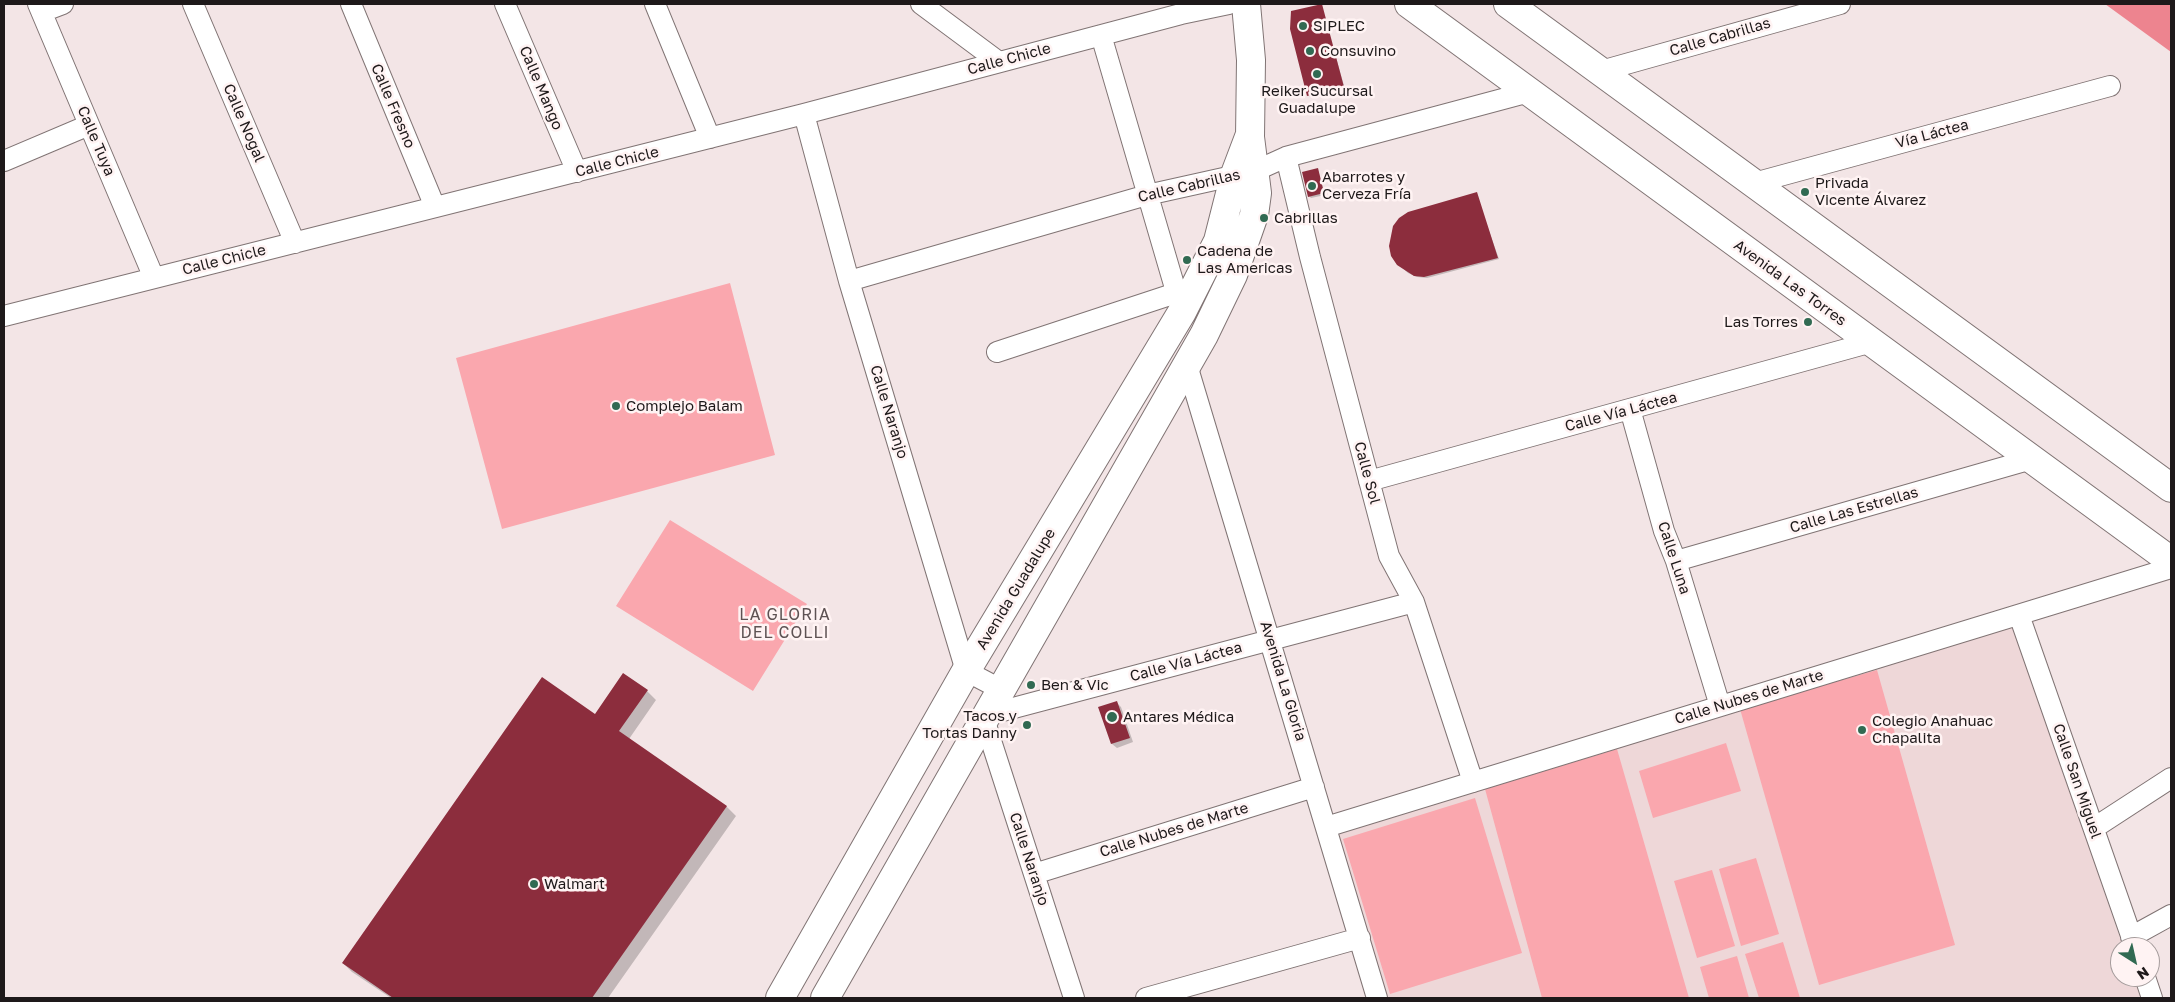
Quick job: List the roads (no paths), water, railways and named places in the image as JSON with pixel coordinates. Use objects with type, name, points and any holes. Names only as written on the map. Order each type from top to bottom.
[{"type":"main road","name":"Avenida Guadalupe","points":[[780,998],[1179,302],[1218,241],[1245,173],[1250,137],[1251,60],[1246,4]]},
{"type":"main road","name":"Avenida Las Torres","points":[[1409,4],[2171,561]]},
{"type":"main road","points":[[1508,4],[2171,488]]},
{"type":"main road","points":[[825,998],[1204,335],[1234,275],[1254,215],[1256,193],[1245,173]]},
{"type":"street","points":[[40,8],[63,4]]},
{"type":"street","name":"Calle Nogal","points":[[193,4],[295,243]]},
{"type":"street","name":"Calle Fresno","points":[[351,4],[436,207]]},
{"type":"street","name":"Calle Mango","points":[[506,4],[577,172]]},
{"type":"street","points":[[655,4],[710,138]]},
{"type":"street","points":[[922,4],[999,62]]},
{"type":"street","name":"Calle Chicle","points":[[4,316],[804,114],[1101,35],[1175,9],[1229,4]]},
{"type":"street","name":"Calle Cabrillas","points":[[1601,71],[1840,4]]},
{"type":"street","name":"Calle Tuya","points":[[40,8],[154,278]]},
{"type":"street","points":[[997,352],[1179,302],[1101,35]]},
{"type":"street","name":"Vía Láctea","points":[[1754,183],[2110,86]]},
{"type":"street","name":"Calle Cabrillas","points":[[849,281],[1147,195],[1245,173],[1286,157],[1529,92]]},
{"type":"street","name":"Calle Naranjo","points":[[804,114],[849,281],[966,671]]},
{"type":"street","points":[[4,161],[89,125]]},
{"type":"street","name":"Calle Sol","points":[[1286,157],[1310,257],[1389,556],[1414,602],[1473,782]]},
{"type":"street","name":"Calle Vía Láctea","points":[[1369,481],[1872,342]]},
{"type":"street","name":"Avenida La Gloria","points":[[1187,365],[1377,998]]},
{"type":"street","name":"Calle Luna","points":[[1630,409],[1664,530],[1676,561],[1720,706]]},
{"type":"street","name":"Calle Las Estrellas","points":[[1676,561],[2032,459]]},
{"type":"street","name":"Calle Nubes de Marte","points":[[1326,827],[2171,568]]},
{"type":"street","name":"Calle Vía Láctea","points":[[986,717],[1414,602]]},
{"type":"street","name":"Calle San Miguel","points":[[2019,615],[2131,937]]},
{"type":"street","points":[[966,671],[1002,690]]},
{"type":"street","name":"Calle Naranjo","points":[[986,717],[1074,998]]},
{"type":"street","points":[[2094,828],[2171,778]]},
{"type":"street","name":"Calle Nubes de Marte","points":[[1034,874],[1314,787]]},
{"type":"street","points":[[2140,937],[2171,914]]},
{"type":"street","points":[[1146,998],[1360,938]]},
{"type":"place","name":"SIPLEC","points":[[1303,26]]},
{"type":"place","name":"Consuvino","points":[[1310,51]]},
{"type":"place","name":"Reiker Sucursal Guadalupe","points":[[1317,74]]},
{"type":"place","name":"Abarrotes y Cerveza Fría","points":[[1312,186]]},
{"type":"place","name":"Privada Vicente Álvarez","points":[[1805,192]]},
{"type":"place","name":"Cabrillas","points":[[1264,218]]},
{"type":"place","name":"Cadena de Las Americas","points":[[1187,260]]},
{"type":"place","name":"Las Torres","points":[[1808,322]]},
{"type":"place","name":"Complejo Balam","points":[[616,406]]},
{"type":"place","name":"Ben & Vic","points":[[1031,685]]},
{"type":"place","name":"Antares Médica","points":[[1112,717]]},
{"type":"place","name":"Tacos y Tortas Danny","points":[[1027,725]]},
{"type":"place","name":"Colegio Anahuac Chapalita","points":[[1862,730]]},
{"type":"place","name":"Walmart","points":[[534,884]]},
{"type":"district","name":"LA GLORIA DEL COLLI","points":[[785,624]]}]
